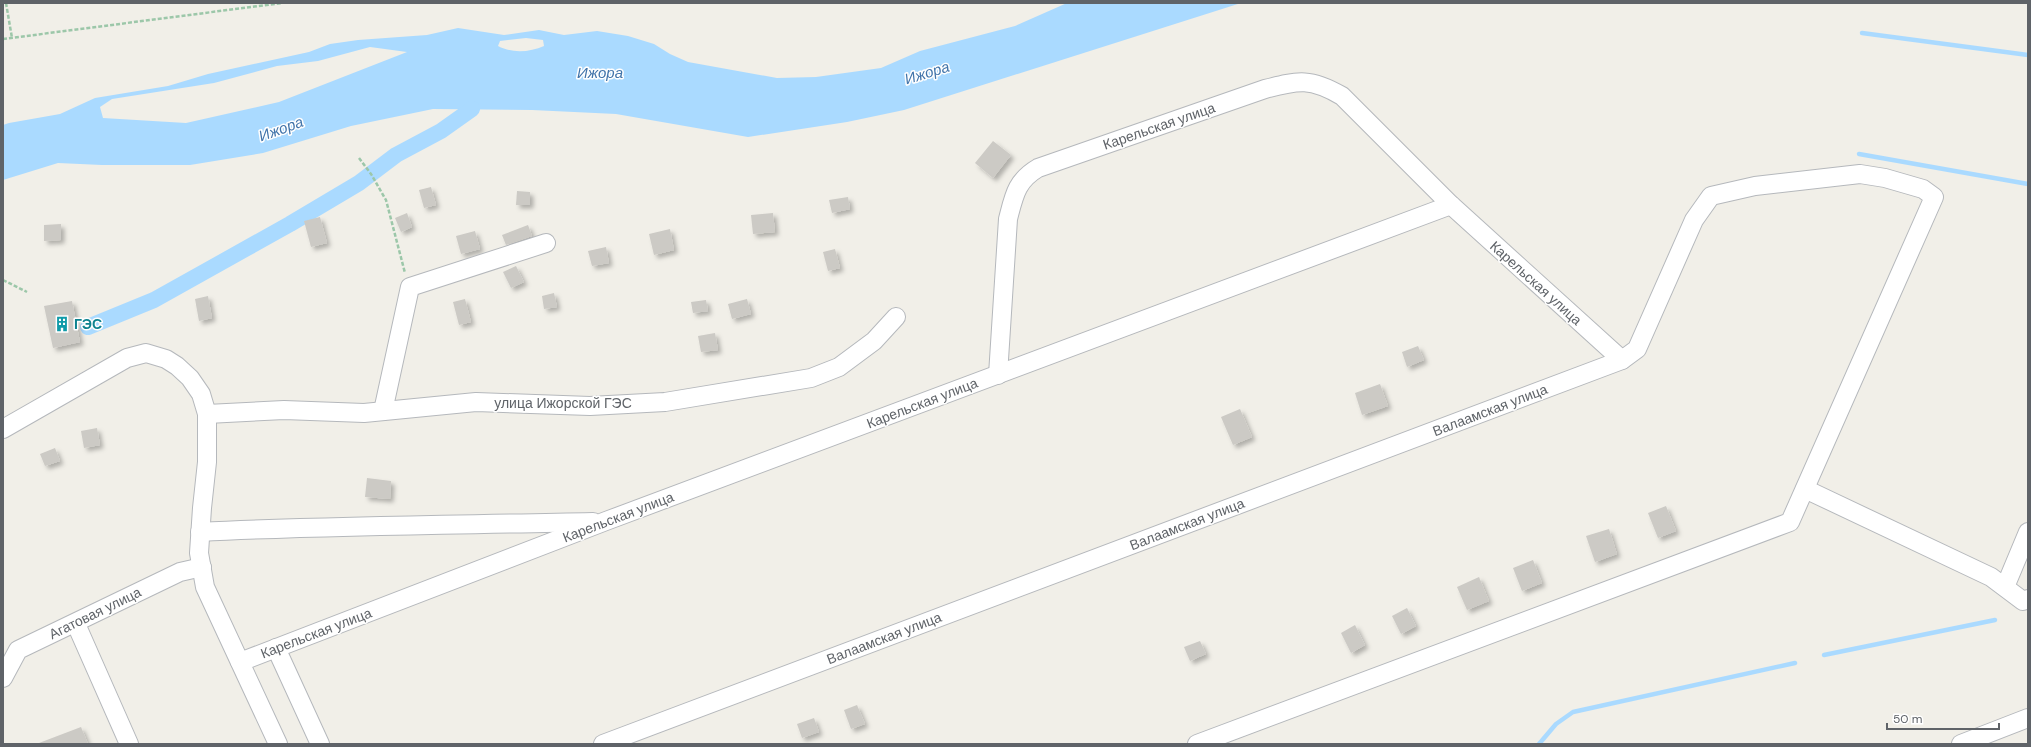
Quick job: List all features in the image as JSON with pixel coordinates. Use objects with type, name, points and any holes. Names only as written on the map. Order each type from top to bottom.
[{"type":"street","name":"Карельская улица","points":[[998,375],[1008,219],[1013,198],[1019,185],[1027,174],[1038,168],[1265,89],[1293,81],[1311,82],[1327,87],[1342,96],[1451,205],[1622,360]]},
{"type":"street","name":"Валаамская улица","points":[[603,744],[1622,360],[1637,349],[1694,220],[1711,196],[1755,186],[1860,174],[1885,178],[1923,189],[1934,197],[1805,489]]},
{"type":"street","name":"Карельская улица","points":[[240,662],[606,521],[1451,205]]},
{"type":"street","points":[[383,412],[410,287],[546,243]]},
{"type":"street","name":"улица Ижорской ГЭС","points":[[207,414],[284,410],[364,414],[476,402],[590,406],[665,402],[812,378],[839,367],[874,341],[896,317]]},
{"type":"street","points":[[3,429],[127,358],[146,353],[166,359],[177,366],[190,378],[201,394],[207,414],[207,462],[199,553],[205,586],[278,744]]},
{"type":"street","points":[[1197,744],[1790,522],[1805,489],[1991,577],[2023,601],[2028,599]]},
{"type":"street","points":[[200,532],[342,525],[441,526],[606,521]]},
{"type":"street","points":[[2005,587],[2028,532]]},
{"type":"street","name":"Агатовая улица","points":[[3,678],[18,650],[76,624],[180,572],[202,567]]},
{"type":"street","points":[[76,624],[129,744]]},
{"type":"street","points":[[276,648],[320,744]]},
{"type":"street","points":[[1961,744],[2028,718]]},
{"type":"path","points":[[6,3],[12,38]]},
{"type":"path","points":[[3,39],[282,3]]},
{"type":"path","points":[[359,158],[371,174],[386,200],[410,287]]},
{"type":"path","points":[[3,280],[28,292]]},
{"type":"water","name":"Ижора","points":[[1067,3],[1241,3],[904,110],[847,122],[748,137],[616,114],[532,110],[433,109],[351,126],[263,153],[190,165],[102,165],[58,163],[3,180],[3,125],[60,114],[95,98],[168,86],[208,74],[309,52],[330,44],[358,40],[427,35],[458,28],[504,35],[539,30],[564,35],[597,31],[628,36],[654,44],[670,54],[688,62],[777,78],[816,77],[881,68],[920,51],[1015,26]],"holes":[[[526,38],[543,40],[544,46],[533,50],[521,51],[504,49],[498,46],[500,41]],[[370,47],[407,52],[279,102],[186,123],[103,118],[100,107],[112,99],[214,83],[277,66],[318,61]]]},
{"type":"building","points":[[993,141],[1011,155],[993,178],[975,163]]},
{"type":"building","points":[[431,187],[436,205],[424,208],[419,190]]},
{"type":"building","points":[[517,191],[530,192],[530,205],[516,205]]},
{"type":"building","points":[[848,197],[850,209],[832,213],[829,200]]},
{"type":"building","points":[[407,213],[412,227],[401,232],[395,218]]},
{"type":"building","points":[[773,213],[775,232],[753,234],[751,215]]},
{"type":"building","points":[[320,217],[327,243],[311,247],[304,221]]},
{"type":"building","points":[[61,224],[61,240],[44,241],[44,225]]},
{"type":"building","points":[[528,225],[532,236],[506,245],[502,235]]},
{"type":"building","points":[[670,229],[674,250],[654,255],[649,234]]},
{"type":"building","points":[[475,231],[480,249],[461,254],[456,236]]},
{"type":"building","points":[[606,247],[609,263],[592,266],[588,251]]},
{"type":"building","points":[[835,249],[840,268],[828,271],[823,252]]},
{"type":"building","points":[[516,266],[524,282],[511,288],[503,272]]},
{"type":"building","points":[[554,293],[557,307],[544,309],[542,296]]},
{"type":"building","points":[[208,296],[212,318],[199,321],[195,299]]},
{"type":"building","points":[[465,299],[471,322],[459,325],[453,302]]},
{"type":"building","points":[[747,299],[751,314],[732,319],[728,304]]},
{"type":"building","points":[[706,300],[708,311],[693,313],[691,302]]},
{"type":"building","name":"ГЭС","points":[[72,301],[80,342],[53,348],[44,306]]},
{"type":"building","points":[[715,333],[718,350],[701,352],[698,336]]},
{"type":"building","points":[[1418,346],[1424,360],[1407,367],[1402,352]]},
{"type":"building","points":[[1380,384],[1388,406],[1362,415],[1355,393]]},
{"type":"building","points":[[1240,409],[1252,437],[1233,445],[1221,417]]},
{"type":"building","points":[[97,428],[100,445],[84,448],[81,431]]},
{"type":"building","points":[[55,448],[60,461],[45,466],[40,454]]},
{"type":"building","points":[[367,478],[391,481],[390,499],[365,497]]},
{"type":"building","points":[[1666,506],[1676,531],[1658,538],[1648,513]]},
{"type":"building","points":[[1609,529],[1617,554],[1595,562],[1586,536]]},
{"type":"building","points":[[1533,560],[1542,583],[1522,591],[1513,568]]},
{"type":"building","points":[[1479,577],[1489,601],[1467,610],[1457,587]]},
{"type":"building","points":[[1407,608],[1416,626],[1401,634],[1392,616]]},
{"type":"building","points":[[1355,625],[1365,645],[1351,653],[1341,633]]},
{"type":"building","points":[[1200,641],[1206,654],[1190,661],[1184,647]]},
{"type":"building","points":[[857,705],[865,724],[851,729],[844,710]]},
{"type":"building","points":[[814,718],[819,732],[802,738],[797,724]]},
{"type":"building","points":[[81,727],[88,744],[39,743]]},
{"type":"waterway","points":[[1862,33],[2028,55]]},
{"type":"waterway","points":[[88,327],[154,300],[290,224],[359,183],[396,155],[441,131],[472,109]]},
{"type":"waterway","points":[[1859,154],[2028,184]]},
{"type":"waterway","points":[[1824,655],[1995,620]]},
{"type":"waterway","points":[[1539,744],[1556,724],[1573,712],[1795,663]]},
{"type":"place","name":"ГЭС","points":[[62,324]]}]
